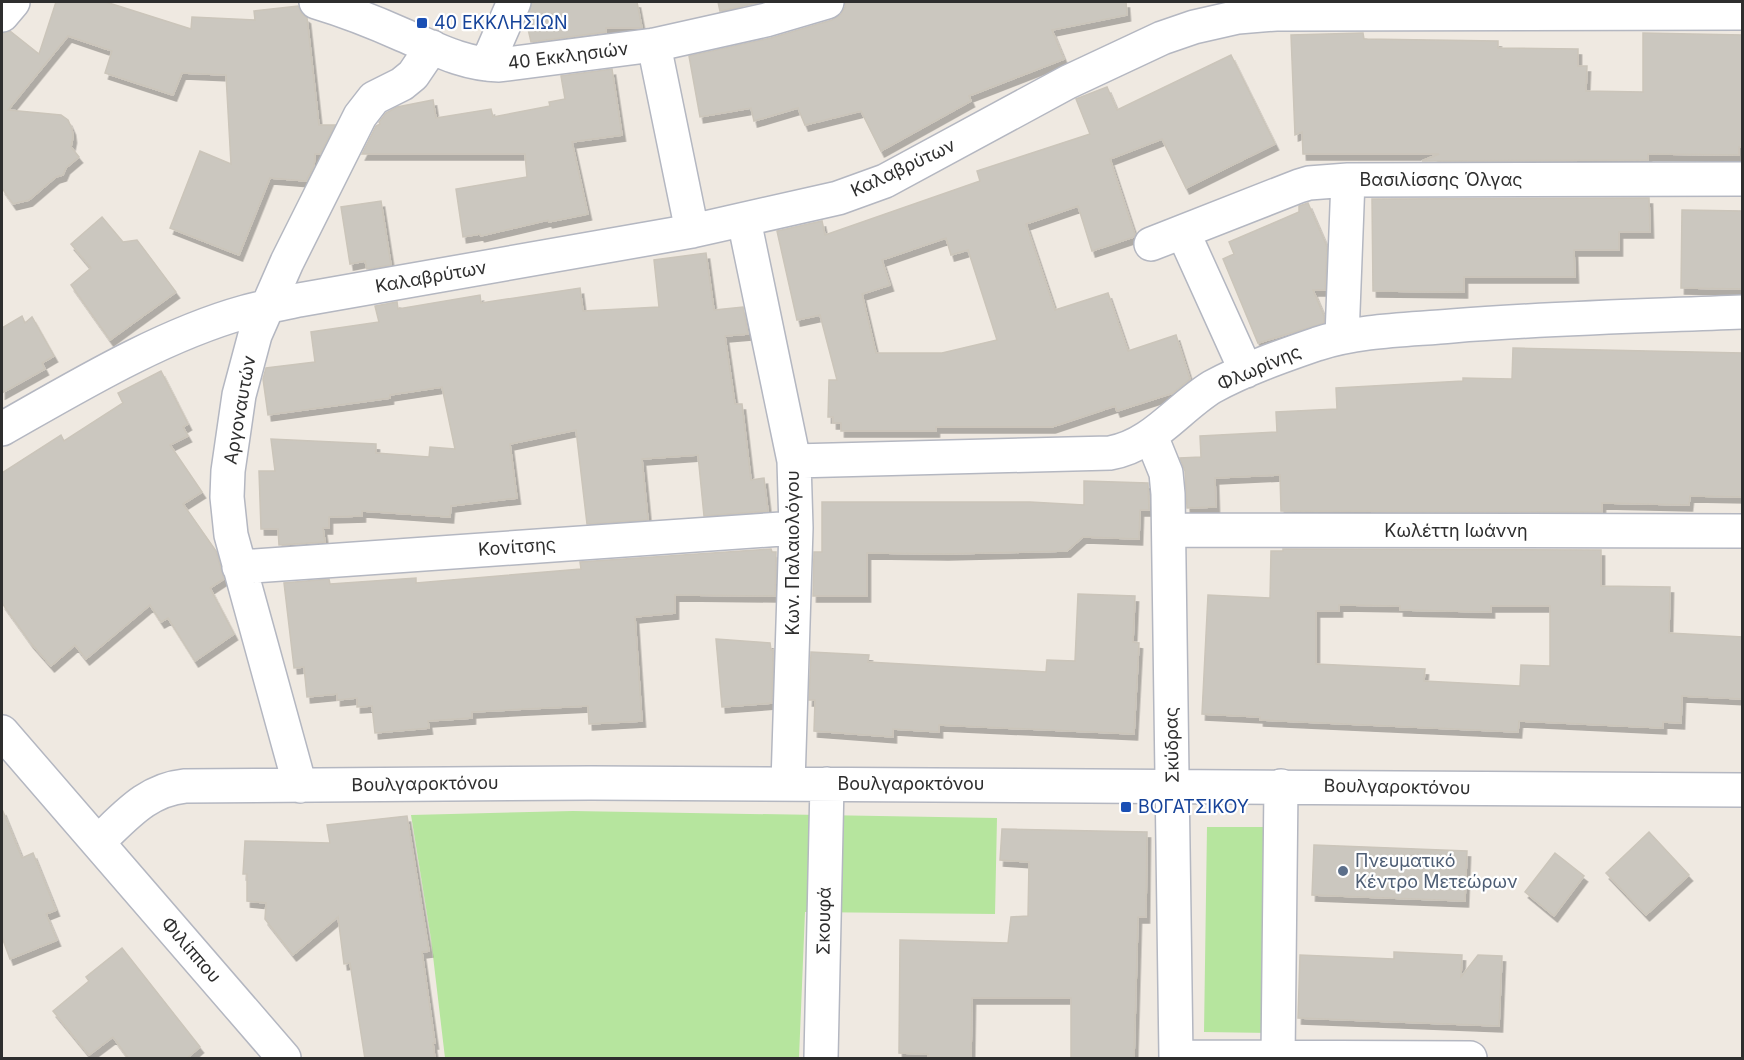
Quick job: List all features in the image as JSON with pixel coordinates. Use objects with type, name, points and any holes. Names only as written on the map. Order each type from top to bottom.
[{"type":"street","points":[[2,15],[13,2]]},
{"type":"street","name":"40 Εκκλησιών","points":[[316,2],[355,14],[458,59],[487,64],[511,64],[654,45],[766,20],[827,2]]},
{"type":"street","points":[[487,64],[514,2]]},
{"type":"street","name":"Καλαβρύτων","points":[[2,429],[145,352],[215,322],[266,306],[692,231],[838,198],[867,188],[1133,50],[1194,27],[1238,17],[1276,14],[1743,13]]},
{"type":"street","points":[[654,45],[692,231]]},
{"type":"street","name":"Αργοναυτών","points":[[300,786],[239,567],[228,515],[228,471],[239,395],[249,353],[266,306],[360,116],[374,98],[402,84],[413,75],[424,62],[432,47]]},
{"type":"street","name":"Βασιλίσσης Όλγας","points":[[1151,244],[1309,183],[1348,180],[1743,179]]},
{"type":"street","points":[[1342,337],[1348,180]]},
{"type":"street","name":"Κων. Παλαιολόγου","points":[[744,220],[794,461],[796,528],[788,783]]},
{"type":"street","points":[[1183,232],[1246,371]]},
{"type":"street","name":"Φλωρίνης","points":[[794,461],[1110,453],[1127,449],[1150,436],[1212,388],[1246,371],[1342,337],[1372,332],[1490,323],[1743,312]]},
{"type":"street","name":"Σκύδρας","points":[[1150,436],[1168,482],[1176,1058]]},
{"type":"street","name":"Κονίτσης","points":[[239,567],[796,528]]},
{"type":"street","name":"Κωλέττη Ιωάννη","points":[[1169,530],[1743,531]]},
{"type":"street","name":"Φιλίππου","points":[[2,732],[284,1059]]},
{"type":"street","name":"Βουλγαροκτόνου","points":[[98,843],[153,794],[171,788],[827,783],[1743,790]]},
{"type":"street","name":"Σκουφά","points":[[821,1059],[827,783]]},
{"type":"street","points":[[1278,1058],[1281,786]]},
{"type":"street","points":[[1176,1058],[1470,1059]]},
{"type":"green space","points":[[573,811],[997,818],[995,914],[805,912],[799,1058],[445,1058],[431,939],[411,815]]},
{"type":"green space","points":[[1207,827],[1273,827],[1271,1033],[1204,1032]]},
{"type":"building","points":[[56,2],[106,2],[191,29],[192,17],[255,20],[254,11],[298,6],[307,18],[319,125],[335,125],[320,154],[315,154],[314,166],[306,181],[270,178],[239,255],[170,228],[200,151],[231,164],[226,75],[182,73],[173,95],[105,73],[112,51],[68,36],[8,110],[61,115],[68,120],[72,129],[71,147],[79,157],[66,168],[63,175],[56,177],[29,200],[13,204],[2,188],[2,33],[10,31],[39,54]]},
{"type":"building","points":[[532,2],[637,2],[642,28],[606,28],[606,32],[531,42],[526,20]]},
{"type":"building","points":[[718,2],[762,2],[720,11]]},
{"type":"building","points":[[845,2],[1126,2],[1127,15],[1052,30],[1064,59],[969,96],[971,101],[881,151],[861,111],[805,125],[798,108],[754,121],[751,108],[700,117],[689,56],[771,38],[832,20],[841,14]]},
{"type":"building","points":[[1363,33],[1364,39],[1498,41],[1498,48],[1578,49],[1578,66],[1587,66],[1586,91],[1643,92],[1643,33],[1743,35],[1743,147],[1739,147],[1739,155],[1648,154],[1648,160],[1422,161],[1439,154],[1303,154],[1302,132],[1295,135],[1291,35]]},
{"type":"building","points":[[1231,55],[1275,144],[1186,188],[1162,139],[1110,159],[1135,235],[1092,251],[1078,206],[1026,224],[1055,310],[1108,293],[1128,351],[1176,335],[1190,379],[1173,393],[1117,411],[1115,406],[1052,427],[936,427],[936,431],[841,431],[841,423],[833,423],[833,417],[828,417],[829,380],[837,380],[820,315],[797,320],[777,231],[822,221],[825,235],[980,181],[977,171],[1090,134],[1076,99],[1107,87],[1117,110]],"holes":[[[946,238],[951,255],[968,250],[997,340],[942,353],[876,353],[862,294],[890,285],[882,260]]]},
{"type":"building","points":[[612,69],[622,135],[572,142],[588,214],[549,222],[548,220],[481,236],[480,234],[463,237],[456,189],[527,177],[525,154],[362,154],[376,126],[380,124],[379,122],[386,113],[397,107],[433,100],[436,118],[491,109],[493,117],[550,106],[549,102],[565,99],[561,76]]},
{"type":"building","points":[[1649,198],[1650,232],[1619,232],[1619,250],[1574,250],[1575,277],[1464,277],[1464,292],[1373,291],[1372,199]]},
{"type":"building","points":[[381,201],[391,265],[367,269],[365,261],[350,264],[341,207]]},
{"type":"building","points":[[1308,203],[1327,247],[1325,290],[1313,290],[1324,316],[1324,323],[1258,343],[1223,259],[1234,254],[1229,242],[1299,212],[1299,206]]},
{"type":"building","points":[[1682,210],[1743,211],[1743,289],[1681,288]]},
{"type":"building","points":[[102,217],[123,242],[137,240],[176,292],[110,340],[71,285],[91,268],[71,244]]},
{"type":"building","points":[[706,253],[714,310],[743,307],[748,334],[725,336],[735,404],[742,404],[751,480],[764,478],[768,511],[704,516],[698,455],[642,459],[648,520],[587,524],[576,430],[510,444],[517,498],[451,506],[450,517],[362,511],[362,516],[329,517],[329,528],[323,528],[325,542],[279,545],[278,529],[261,529],[259,471],[275,471],[271,439],[376,444],[376,453],[429,457],[430,447],[455,449],[442,387],[390,395],[390,398],[268,415],[263,379],[266,368],[315,362],[311,332],[379,322],[375,306],[397,302],[398,309],[480,295],[481,303],[580,288],[583,311],[659,307],[654,260]]},
{"type":"building","points":[[22,316],[25,323],[32,317],[54,356],[42,363],[45,369],[2,393],[2,328]]},
{"type":"building","points":[[1513,348],[1743,353],[1743,497],[1690,496],[1689,505],[1602,503],[1602,512],[1281,511],[1280,475],[1215,478],[1216,507],[1187,508],[1185,471],[1180,458],[1201,457],[1200,436],[1277,432],[1276,412],[1337,409],[1336,388],[1463,381],[1463,378],[1512,379]]},
{"type":"building","points":[[161,371],[188,424],[183,427],[188,436],[170,445],[202,492],[183,504],[216,551],[224,579],[210,588],[234,634],[195,661],[168,618],[161,622],[150,605],[86,659],[75,645],[51,666],[30,642],[2,603],[2,473],[61,435],[64,441],[123,403],[118,393]]},
{"type":"building","points":[[1084,481],[1148,483],[1149,510],[1140,510],[1139,539],[1083,537],[1067,551],[867,553],[867,596],[813,596],[814,552],[822,552],[822,502],[1030,502],[1084,505]]},
{"type":"building","points":[[771,549],[772,552],[776,552],[775,596],[675,595],[675,613],[635,617],[642,721],[589,724],[588,706],[472,712],[472,718],[428,721],[429,728],[375,733],[372,706],[357,707],[357,698],[337,700],[337,694],[307,697],[304,667],[294,668],[284,583],[329,579],[330,584],[416,578],[416,583],[581,569],[580,562]]},
{"type":"building","points":[[1283,549],[1601,550],[1601,586],[1670,587],[1669,633],[1743,637],[1743,699],[1682,696],[1681,723],[1663,722],[1663,728],[1519,721],[1518,732],[1260,720],[1260,717],[1202,714],[1208,595],[1270,598],[1271,551],[1283,551]],"holes":[[[1339,605],[1400,606],[1400,610],[1491,612],[1491,606],[1550,606],[1550,666],[1521,665],[1520,686],[1424,681],[1425,669],[1316,664],[1316,611],[1339,611]]]},
{"type":"building","points":[[1078,594],[1135,596],[1133,642],[1139,643],[1134,734],[939,725],[939,732],[893,729],[893,737],[814,731],[815,700],[809,700],[811,652],[869,655],[868,662],[1046,672],[1047,660],[1075,661]]},
{"type":"building","points":[[716,639],[770,643],[771,650],[773,650],[772,703],[722,707]]},
{"type":"building","points":[[2,809],[22,858],[33,853],[56,910],[46,914],[57,940],[10,959],[2,937]]},
{"type":"building","points":[[407,816],[429,951],[422,952],[435,1043],[433,1043],[435,1059],[365,1059],[350,963],[344,964],[338,917],[293,955],[265,919],[266,903],[247,901],[247,874],[243,874],[245,841],[330,843],[327,825]]},
{"type":"building","points":[[1002,829],[1147,832],[1146,917],[1138,917],[1134,1059],[1071,1059],[1071,998],[972,998],[971,1058],[928,1057],[928,1054],[899,1053],[900,940],[1008,943],[1011,917],[1028,916],[1029,862],[1000,860]]},
{"type":"building","points":[[1649,832],[1689,875],[1646,915],[1606,873]]},
{"type":"building","points":[[1314,845],[1467,851],[1465,901],[1312,895]]},
{"type":"building","points":[[1555,853],[1584,876],[1554,916],[1525,892]]},
{"type":"building","points":[[122,948],[200,1047],[186,1059],[129,1059],[113,1037],[89,1055],[53,1011],[89,981],[86,977]]},
{"type":"building","points":[[1394,952],[1462,955],[1461,977],[1478,955],[1502,956],[1499,1026],[1298,1018],[1300,955],[1394,959]]},
{"type":"place","name":"40 ΕΚΚΛΗΣΙΩΝ","points":[[422,23]]},
{"type":"place","name":"ΒΟΓΑΤΣΙΚΟΥ","points":[[1126,807]]},
{"type":"place","name":"Πνευματικό Κέντρο Μετεώρων","points":[[1343,871]]}]
